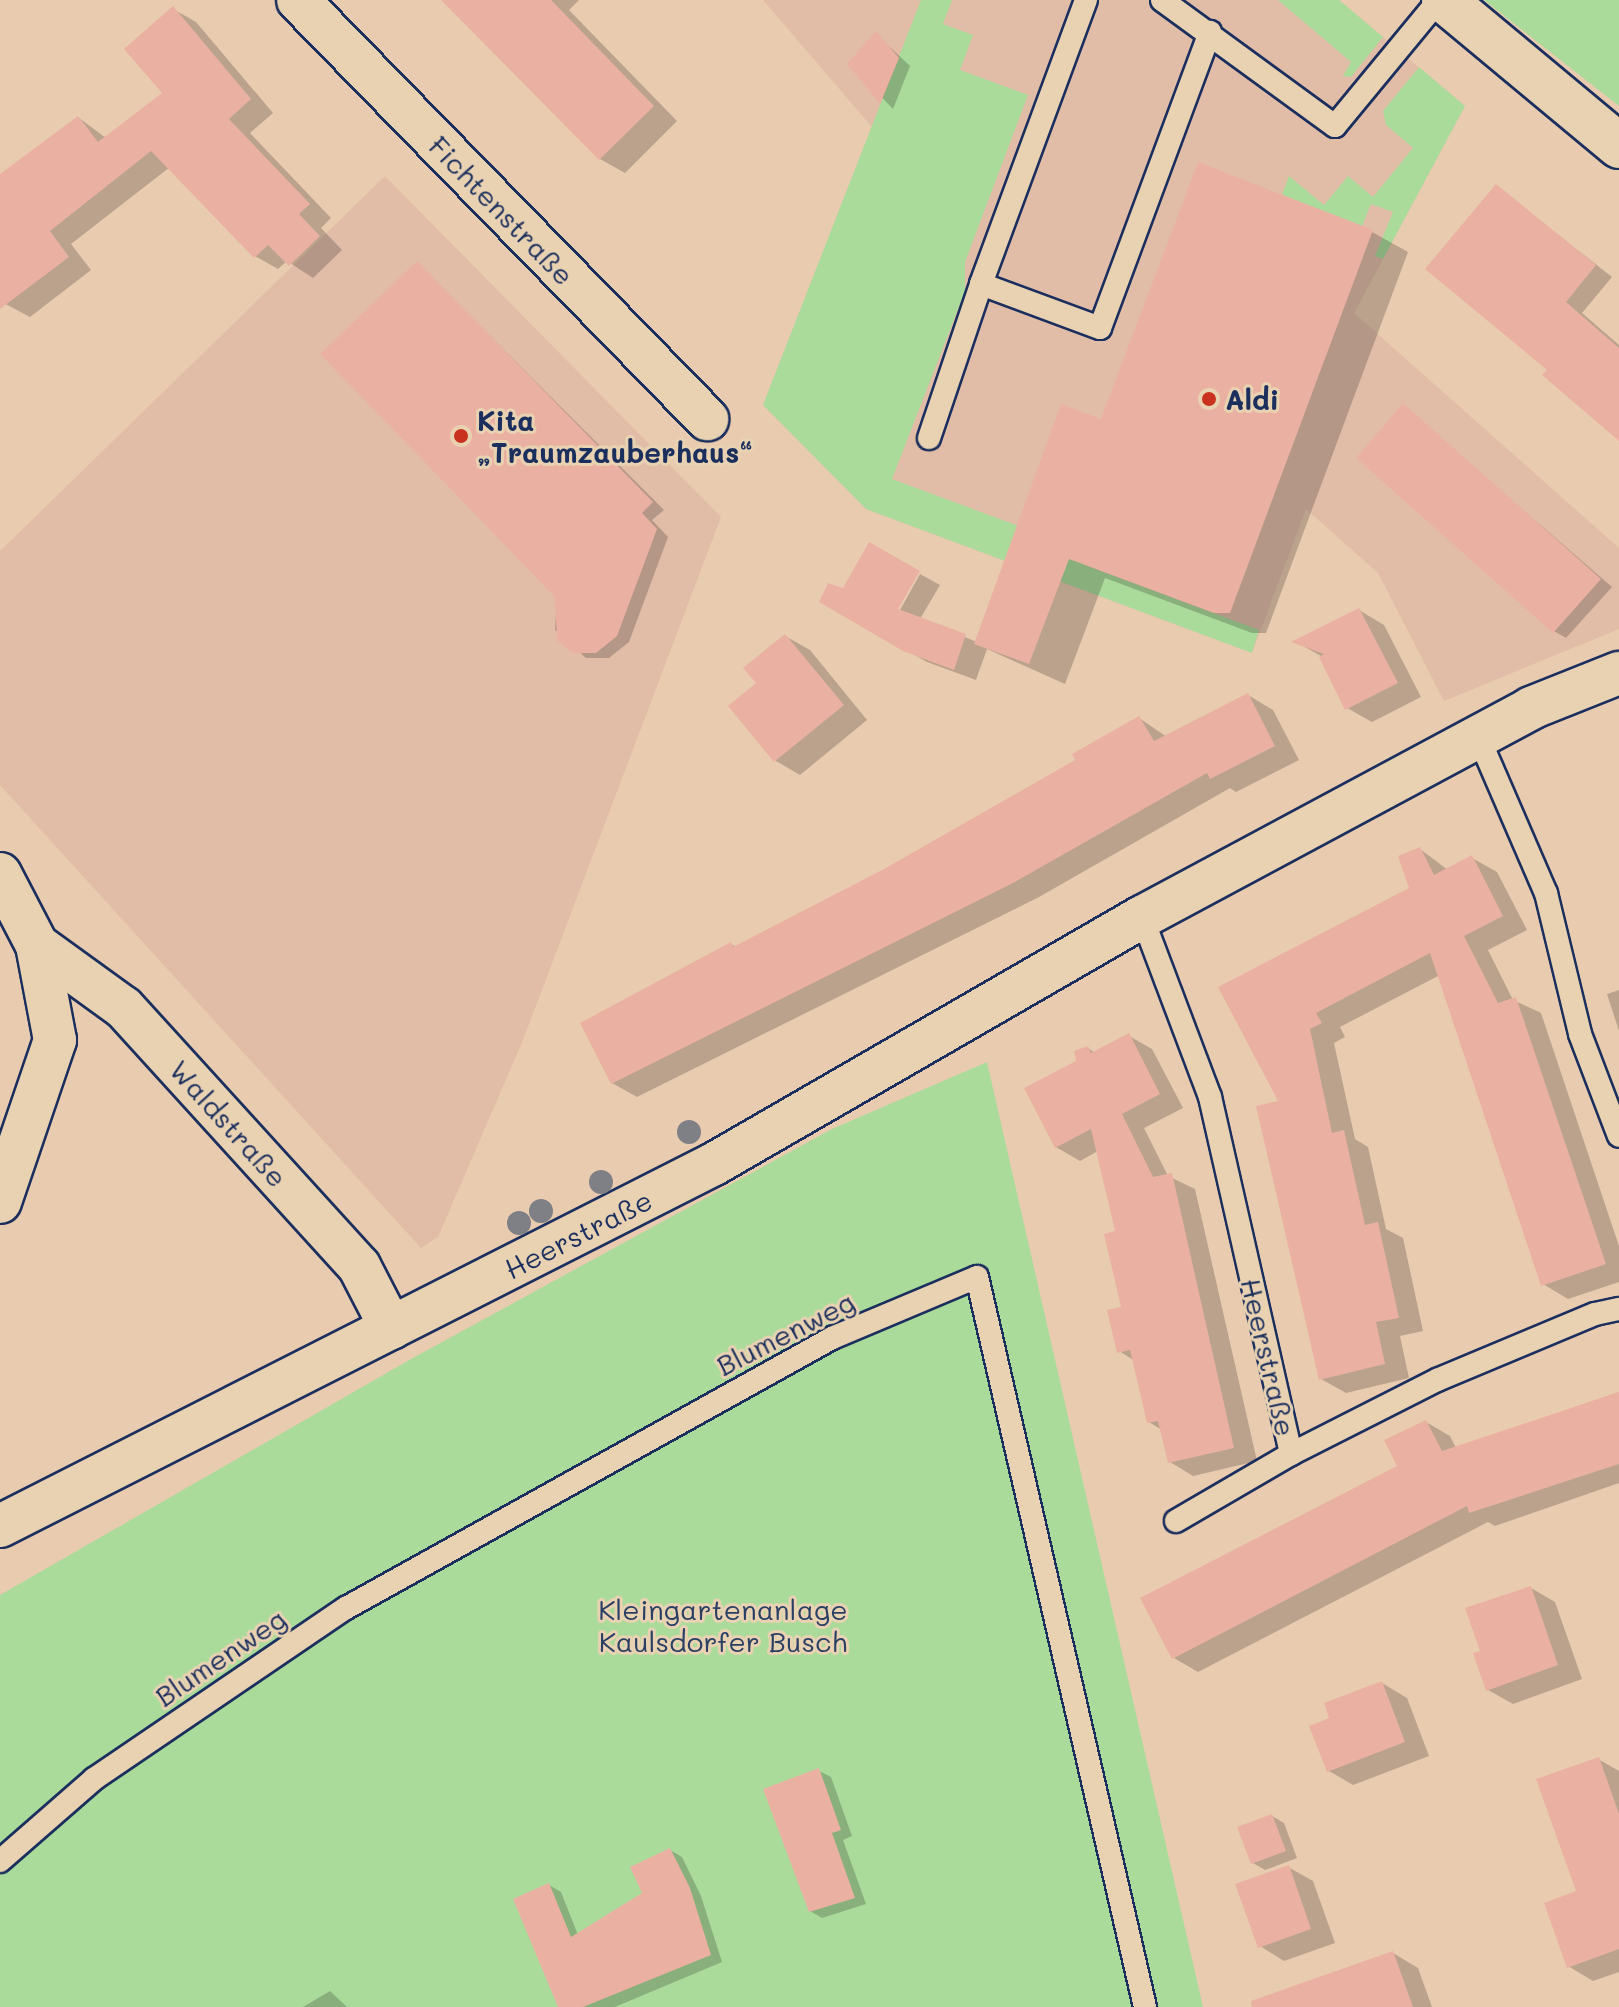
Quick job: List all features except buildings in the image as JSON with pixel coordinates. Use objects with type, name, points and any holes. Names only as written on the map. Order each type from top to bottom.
[{"type":"main road","points":[[1441,0],[1619,146]]},
{"type":"street","name":"Fichtenstraße","points":[[298,0],[707,419]]},
{"type":"street","name":"Heerstraße","points":[[0,1526],[714,1164],[1142,917],[1531,708],[1619,673]]},
{"type":"street","name":"Waldstraße","points":[[0,874],[37,945],[55,1040],[0,1202]]},
{"type":"street","name":"Waldstraße","points":[[37,945],[124,1008],[359,1266],[391,1328]]},
{"type":"lane","points":[[929,438],[981,284],[1086,0]]},
{"type":"lane","points":[[1162,0],[1335,126],[1441,0]]},
{"type":"lane","points":[[981,284],[1100,328],[1210,32]]},
{"type":"lane","points":[[1478,736],[1546,893],[1580,1034],[1619,1136]]},
{"type":"lane","name":"Heerstraße","points":[[1142,917],[1210,1097],[1291,1454],[1437,1380],[1595,1314],[1619,1309]]},
{"type":"lane","name":"Blumenweg","points":[[0,1861],[94,1779],[346,1608],[832,1338],[977,1277],[1145,2007]]},
{"type":"lane","points":[[1176,1521],[1291,1454]]},
{"type":"shaded area","points":[[763,0],[1339,0],[1465,106],[1354,313],[1619,548],[1619,629],[1444,701],[1378,573],[1306,509],[1252,653],[866,509],[763,405],[872,127]]},
{"type":"shaded area","points":[[385,176],[721,517],[523,1040],[438,1237],[421,1248],[0,785],[0,551]]},
{"type":"green space","points":[[921,0],[952,0],[943,24],[973,35],[960,70],[1028,95],[965,262],[965,291],[892,479],[1089,552],[1085,565],[1259,630],[1252,653],[866,509],[763,405]]},
{"type":"green space","points":[[1278,0],[1339,0],[1383,37],[1351,77],[1343,76],[1351,62]]},
{"type":"green space","points":[[1484,0],[1619,0],[1619,106]]},
{"type":"green space","points":[[1419,67],[1465,106],[1383,259],[1375,256],[1393,212],[1371,204],[1362,226],[1282,195],[1289,176],[1324,205],[1348,176],[1373,197],[1413,148],[1386,125],[1383,111]]},
{"type":"green space","name":"Kleingartenanlage Kaulsdorfer Busch","points":[[987,1062],[1203,2007],[0,2007],[0,1595],[411,1359],[832,1129]]},
{"type":"place","name":"Aldi","points":[[1209,399]]},
{"type":"place","name":"Kita „Traumzauberhaus“","points":[[461,436]]}]
